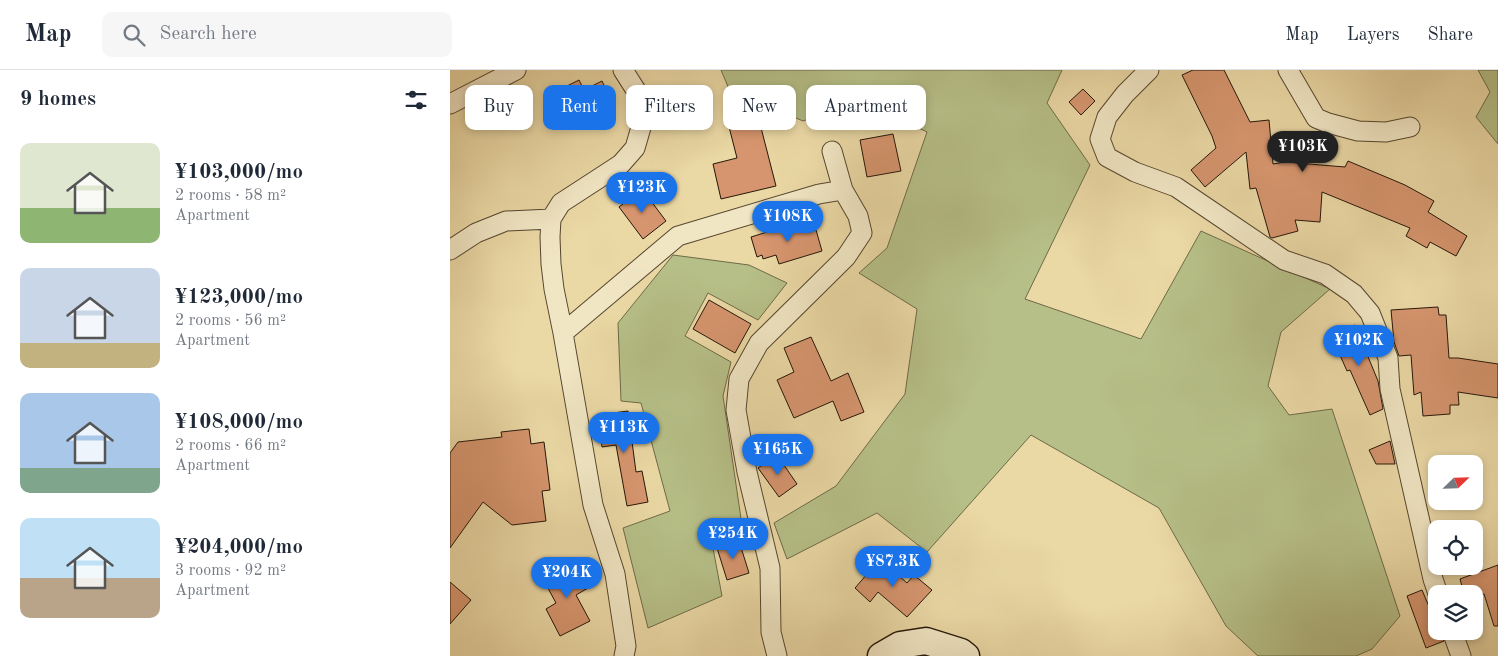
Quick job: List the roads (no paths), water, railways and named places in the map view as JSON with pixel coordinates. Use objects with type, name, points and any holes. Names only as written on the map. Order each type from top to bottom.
[{"type":"street","points":[[450,104],[516,70]]},
{"type":"street","points":[[623,70],[637,92],[642,124],[635,148],[621,164],[561,203],[551,218],[551,264],[593,505],[615,574],[626,646],[624,656]]},
{"type":"street","points":[[1149,70],[1125,94],[1107,117],[1100,139],[1107,157],[1135,172],[1176,187],[1284,260],[1325,274],[1354,294],[1370,313],[1388,358],[1390,389],[1435,585]]},
{"type":"street","points":[[1288,70],[1316,118],[1358,131],[1386,132],[1410,128]]},
{"type":"street","points":[[777,656],[771,632],[770,568],[747,472],[736,410],[739,378],[759,344],[846,257],[862,232],[858,216],[843,190],[832,152]]},
{"type":"street","points":[[563,333],[678,236],[819,194],[843,190]]},
{"type":"street","points":[[450,250],[476,233],[506,221],[551,218]]},
{"type":"street","points":[[1455,640],[1461,656]]},
{"type":"street","points":[[881,656],[900,645],[926,642],[962,652],[966,656]]}]
